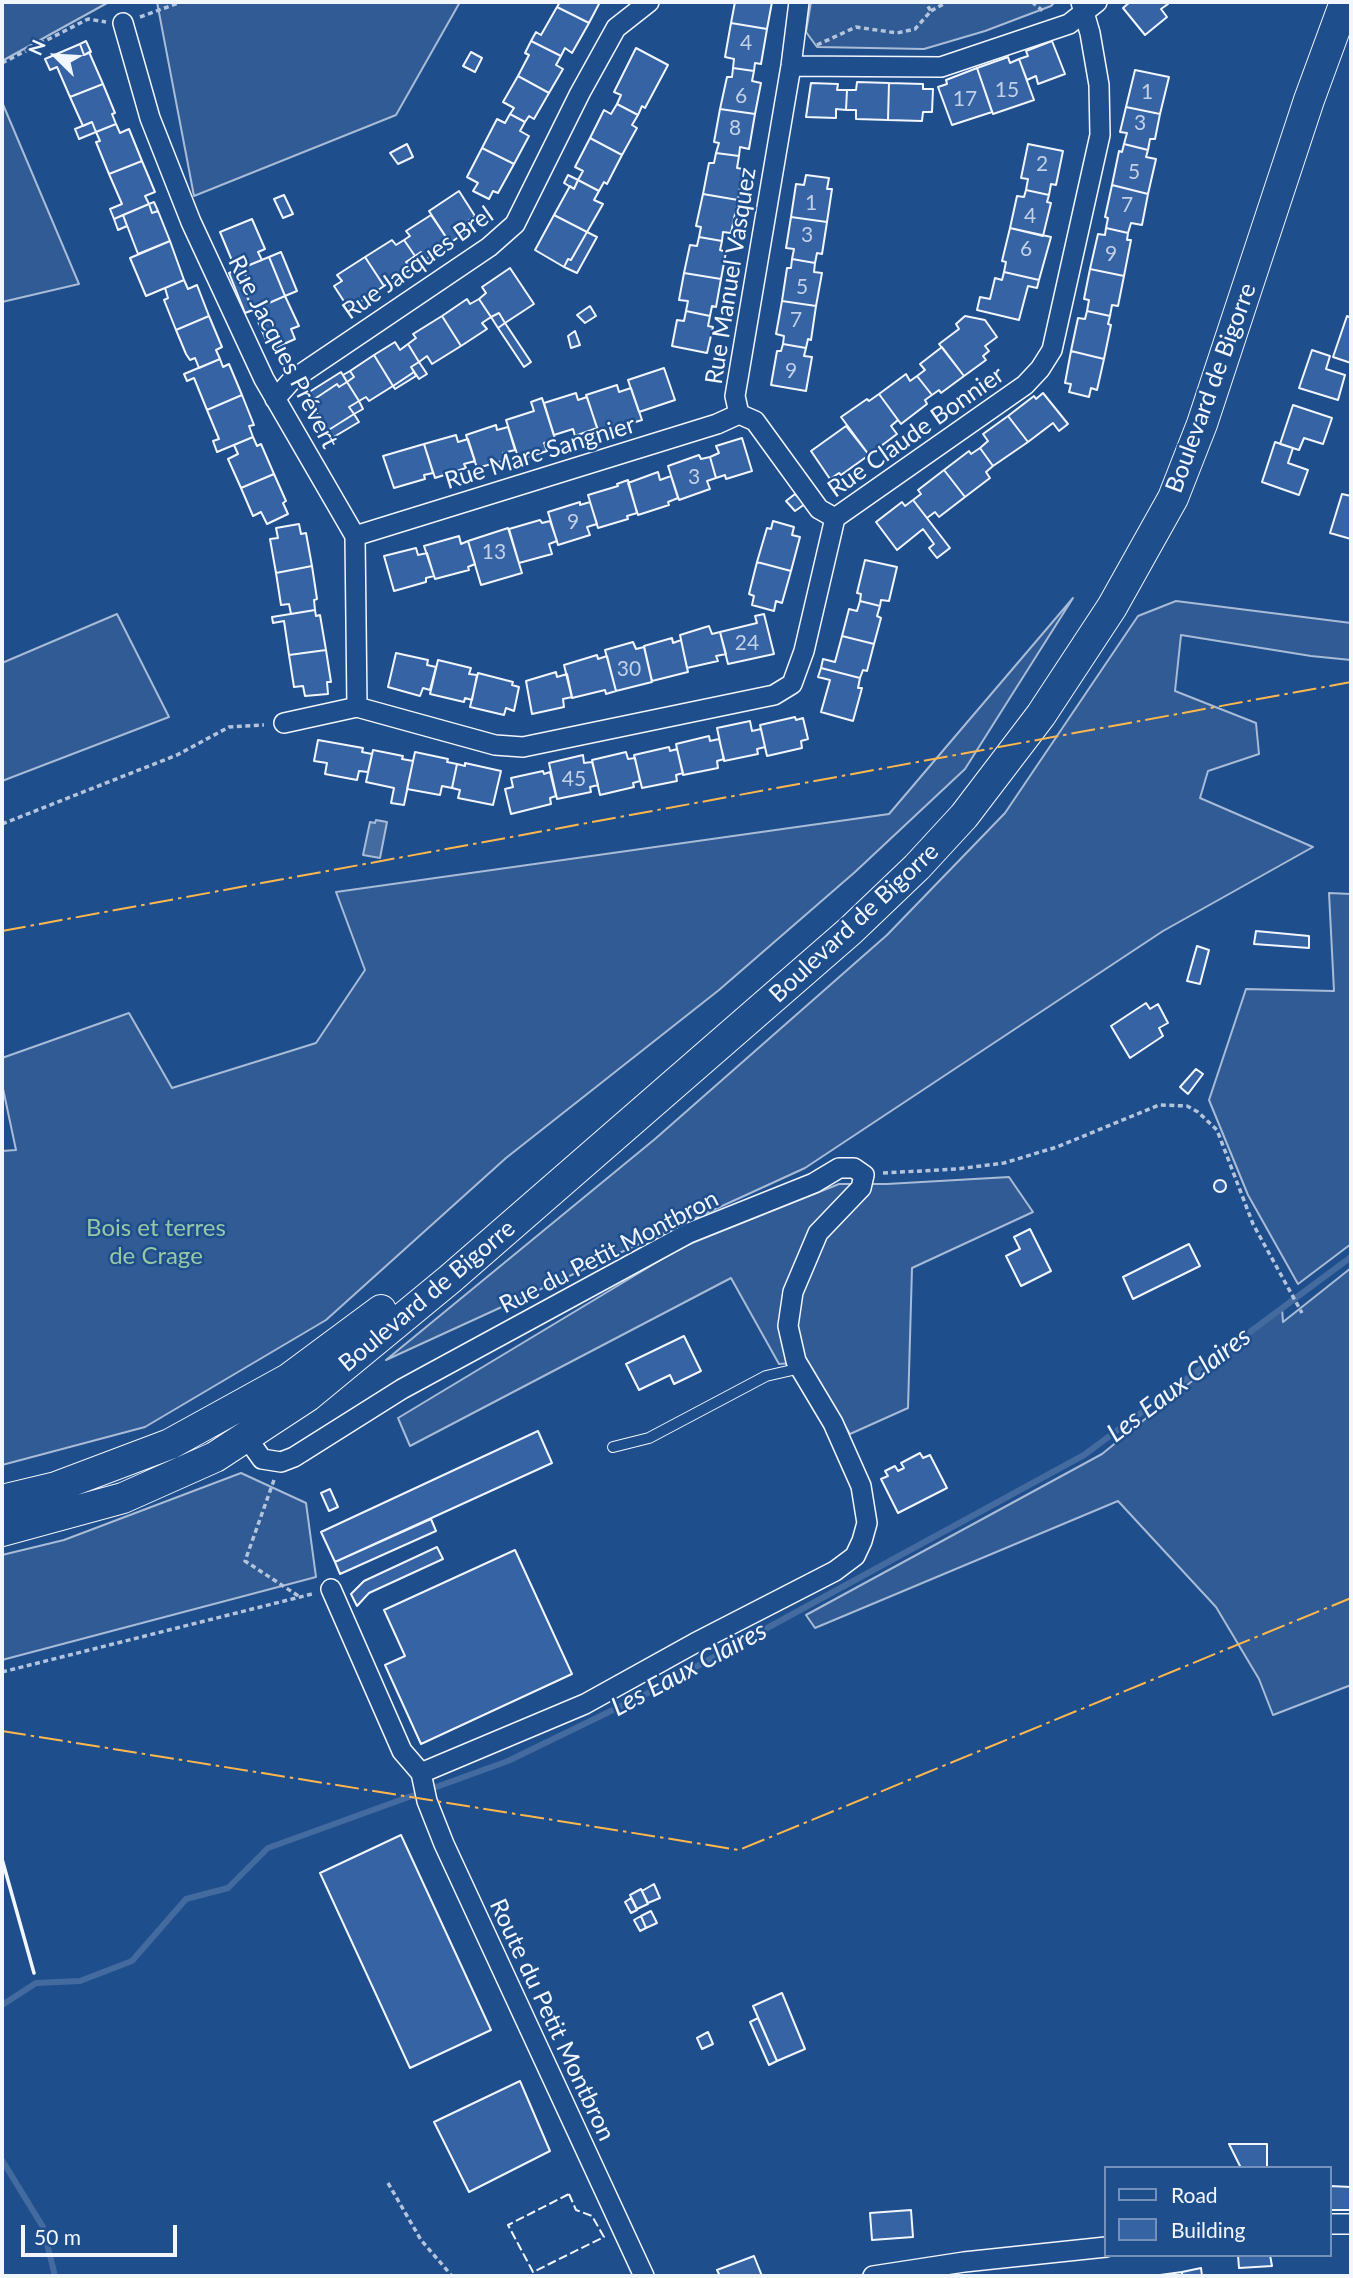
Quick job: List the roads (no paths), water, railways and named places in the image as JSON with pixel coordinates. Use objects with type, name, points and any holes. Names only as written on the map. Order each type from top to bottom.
[{"type":"main road","name":"Boulevard de Bigorre","points":[[2,1500],[56,1486],[170,1444],[288,1378],[355,1331],[451,1256],[670,1067],[876,884],[960,799],[1032,700],[1105,587],[1151,508],[1186,428],[1226,315],[1322,2]]},
{"type":"main road","name":"Boulevard de Bigorre","points":[[2,1531],[123,1498],[215,1457],[308,1396],[450,1279],[850,931],[917,867],[972,806],[1041,715],[1112,607],[1173,498],[1202,424],[1305,113],[1345,2]]},
{"type":"street","name":"Rue Jacques Brel","points":[[275,399],[292,380],[489,247],[515,224],[580,93],[616,29],[649,2]]},
{"type":"street","name":"Rue Manuel Vasquez","points":[[799,2],[798,67],[735,396],[739,414],[755,421],[819,509],[835,518]]},
{"type":"street","points":[[798,67],[941,68],[1069,24],[1087,5]]},
{"type":"street","name":"Rue Claude Bonnier","points":[[284,723],[357,707],[495,745],[523,747],[774,695],[792,684],[804,651],[835,518],[1025,385],[1040,369],[1052,350],[1100,135],[1099,85],[1087,5]]},
{"type":"street","name":"Rue Jacques Prévert","points":[[122,23],[150,118],[191,222],[275,399],[355,536],[357,707]]},
{"type":"street","name":"Rue Marc Sangnier","points":[[355,536],[717,424],[739,414]]},
{"type":"street","name":"Rue du Petit Montbron","points":[[247,1438],[262,1459],[281,1462],[294,1457],[402,1389],[689,1233],[814,1183],[839,1168],[855,1168],[864,1175],[861,1188],[818,1233],[793,1292],[788,1326],[800,1368]]},
{"type":"street","points":[[331,1589],[402,1751],[421,1777],[585,1704],[695,1643],[835,1571],[855,1556],[867,1523],[861,1486],[833,1423],[800,1368]]},
{"type":"street","name":"Route du Petit Montbron","points":[[421,1777],[427,1801],[444,1844],[644,2276]]},
{"type":"street","points":[[1332,2224],[1351,2224]]},
{"type":"street","points":[[873,2276],[964,2262],[1104,2247]]},
{"type":"lane","points":[[613,1447],[649,1438],[766,1376],[800,1368]]},
{"type":"waterway","name":"Les Eaux Claires","points":[[2,2005],[36,1983],[80,1981],[132,1961],[186,1899],[228,1888],[268,1848],[508,1761],[650,1692],[1084,1455],[1351,1257]]},
{"type":"waterway","points":[[2,2160],[43,2227],[55,2276]]},
{"type":"park label","name":"Bois et terres de Crage","points":[[156,1242]]}]
